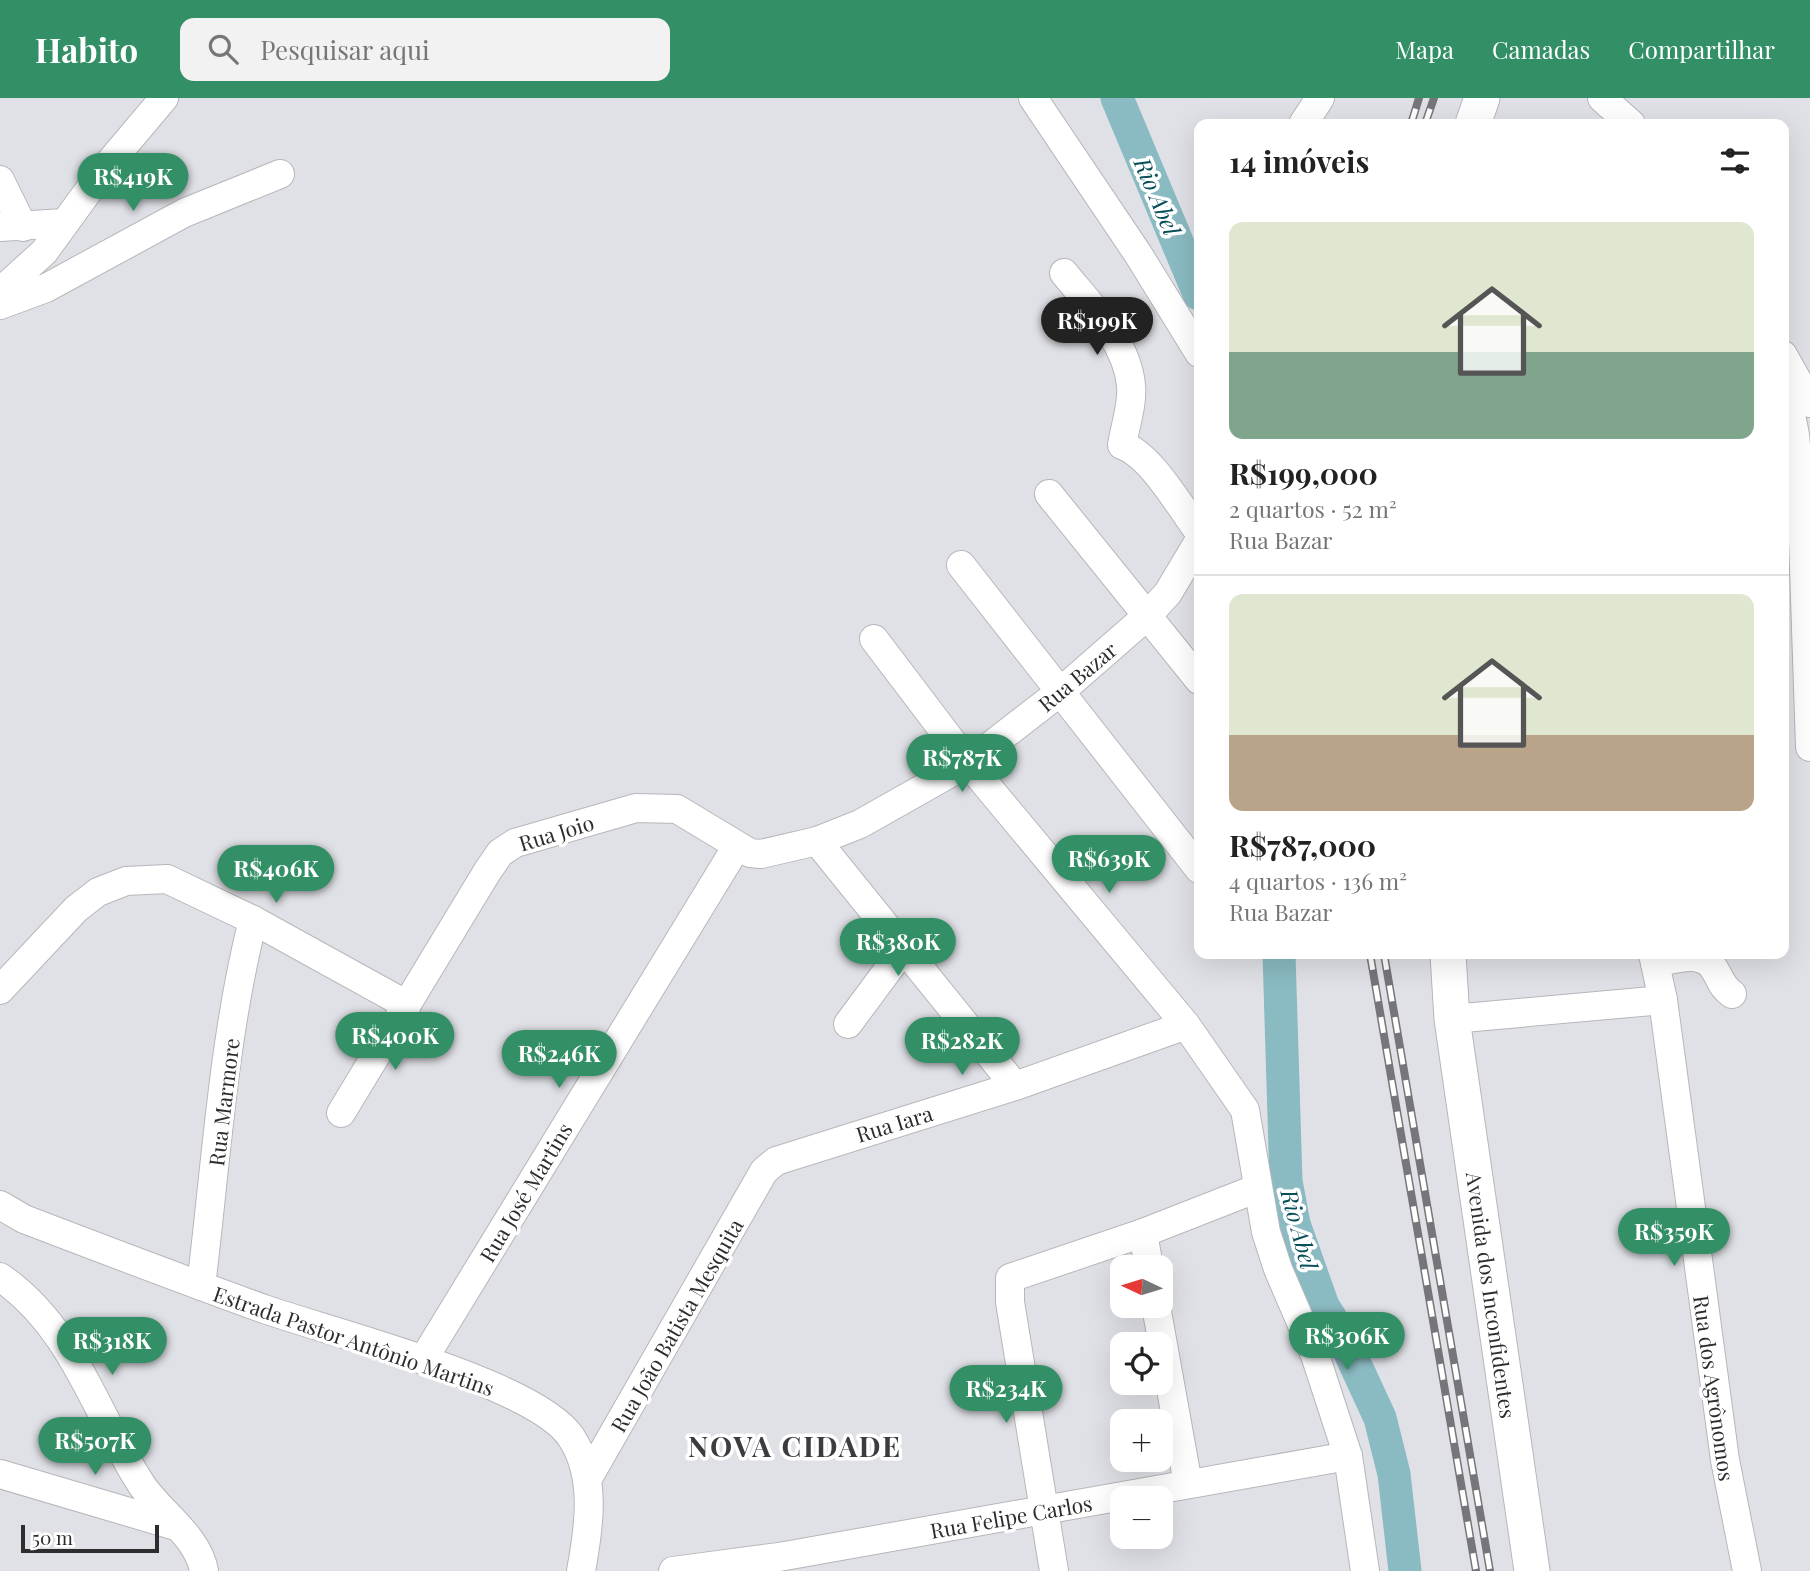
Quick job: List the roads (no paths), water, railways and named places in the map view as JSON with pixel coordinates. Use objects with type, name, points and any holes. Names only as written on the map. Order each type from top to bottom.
[{"type":"main road","points":[[1475,119],[1482,98]]},
{"type":"main road","name":"Avenida dos Inconfidentes","points":[[1448,959],[1452,1019],[1532,1571]]},
{"type":"street","points":[[0,292],[44,252],[164,98]]},
{"type":"street","points":[[1033,98],[1138,254],[1194,345]]},
{"type":"street","points":[[1306,119],[1320,98]]},
{"type":"street","points":[[1602,98],[1625,119]]},
{"type":"street","points":[[0,305],[46,288],[184,213],[280,174]]},
{"type":"street","points":[[0,180],[12,227],[64,223]]},
{"type":"street","points":[[1064,274],[1119,346],[1129,373],[1131,397],[1122,445],[1132,448],[1145,460],[1194,525]]},
{"type":"street","points":[[1791,382],[1802,510],[1810,747]]},
{"type":"street","points":[[1049,494],[1194,674]]},
{"type":"street","name":"Rua Bazar","points":[[737,846],[761,854],[817,841],[860,824],[968,763],[1060,692],[1147,616],[1168,593],[1194,549]]},
{"type":"street","points":[[961,565],[1194,863]]},
{"type":"street","points":[[874,639],[968,763],[1186,1025],[1245,1110],[1258,1188],[1278,1269],[1315,1355],[1348,1456],[1365,1571]]},
{"type":"street","name":"Rua Joio","points":[[341,1113],[496,859],[515,843],[636,808],[657,806],[689,814],[737,846]]},
{"type":"street","points":[[817,841],[1015,1086]]},
{"type":"street","name":"Rua José Martins","points":[[423,1360],[737,846]]},
{"type":"street","points":[[0,990],[76,909],[97,892],[126,881],[167,879],[253,920],[407,1005]]},
{"type":"street","name":"Rua Marmore","points":[[201,1286],[240,971],[253,920]]},
{"type":"street","points":[[848,1024],[905,947]]},
{"type":"street","name":"Rua dos Agrônomos","points":[[1654,959],[1725,1460],[1747,1571]]},
{"type":"street","points":[[1706,959],[1712,964],[1725,989],[1732,994]]},
{"type":"street","points":[[1452,1019],[1662,1000]]},
{"type":"street","name":"Rua Iara","points":[[764,1171],[792,1154],[1015,1086],[1186,1025]]},
{"type":"street","name":"Rua João Batista Mesquita","points":[[588,1478],[764,1171]]},
{"type":"street","points":[[1054,1571],[1010,1302],[1010,1278],[1143,1233],[1258,1188]]},
{"type":"street","name":"Estrada Pastor Antônio Martins","points":[[0,1205],[24,1219],[201,1286],[314,1326],[423,1360],[538,1407],[570,1436],[588,1478],[588,1518],[581,1571]]},
{"type":"street","points":[[1143,1233],[1147,1255]]},
{"type":"street","points":[[0,1277],[38,1310],[67,1346],[142,1486],[197,1552],[204,1571]]},
{"type":"street","points":[[1158,1318],[1188,1485]]},
{"type":"street","name":"Rua Felipe Carlos","points":[[673,1571],[779,1557],[1348,1456]]},
{"type":"street","points":[[0,1474],[176,1526]]},
{"type":"waterway","name":"Rio Abel","points":[[1117,98],[1194,282]]},
{"type":"waterway","name":"Rio Abel","points":[[1279,959],[1286,1181],[1294,1224],[1323,1306],[1343,1338],[1380,1418],[1394,1474],[1405,1571]]},
{"type":"railway","points":[[1413,119],[1419,98]]},
{"type":"railway","points":[[1427,119],[1434,98]]},
{"type":"railway","points":[[1371,959],[1476,1571]]},
{"type":"railway","points":[[1385,959],[1490,1571]]},
{"type":"district","name":"NOVA CIDADE","points":[[795,1445]]}]
